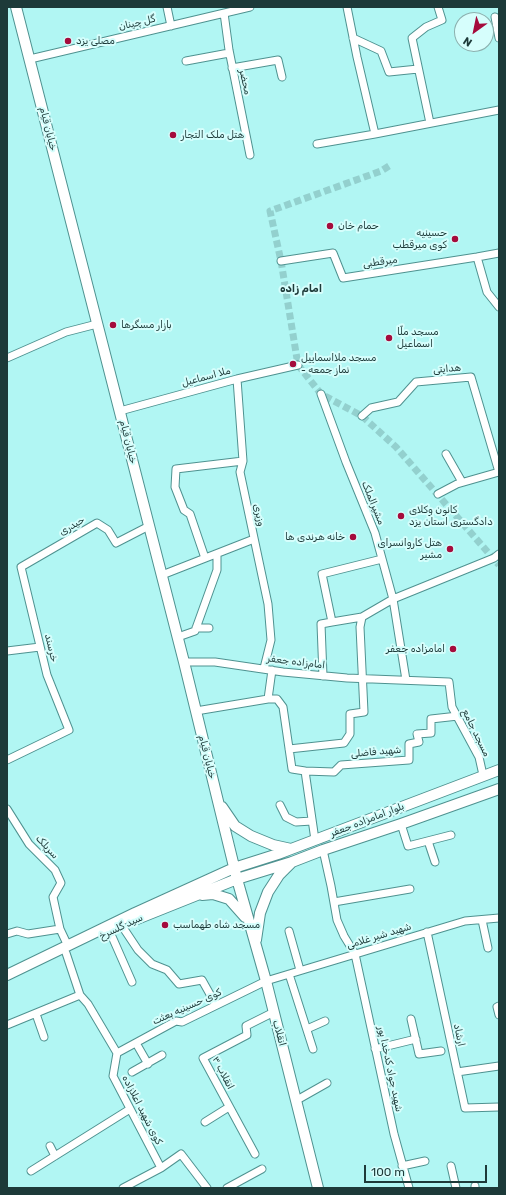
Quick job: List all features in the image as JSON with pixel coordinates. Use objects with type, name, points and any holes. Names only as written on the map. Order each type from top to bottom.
[{"type":"main road","name":"خیابان قیام","points":[[16,7],[178,637],[237,879]]},
{"type":"main road","name":"بلوار امامزاده جعفر","points":[[234,868],[278,854],[499,770]]},
{"type":"main road","name":"بلوار امامزاده جعفر","points":[[237,879],[288,863],[499,789]]},
{"type":"main road","points":[[218,802],[236,826],[252,836],[273,845],[291,849]]},
{"type":"main road","points":[[256,944],[260,913],[268,892],[288,863],[278,860],[278,854]]},
{"type":"main road","name":"سید گلسرخ","points":[[7,982],[135,913],[234,868]]},
{"type":"main road","name":"سید گلسرخ","points":[[7,975],[237,879]]},
{"type":"main road","name":"انقلاب","points":[[237,879],[266,981],[318,1188]]},
{"type":"main road","points":[[194,896],[213,894],[229,899],[239,908],[250,923]]},
{"type":"street","points":[[167,7],[171,26]]},
{"type":"street","name":"گل چینان","points":[[30,59],[250,7]]},
{"type":"street","points":[[347,7],[375,134]]},
{"type":"street","points":[[430,123],[412,38],[426,27],[442,20],[438,7]]},
{"type":"street","name":"محضر","points":[[224,13],[229,53],[250,155]]},
{"type":"street","points":[[495,17],[499,38]]},
{"type":"street","points":[[353,38],[381,51],[389,72],[418,69]]},
{"type":"street","points":[[186,61],[229,53]]},
{"type":"street","points":[[232,68],[278,60],[282,77]]},
{"type":"street","points":[[317,144],[499,110]]},
{"type":"street","name":"میرقطبی","points":[[281,261],[333,253],[342,278],[499,253]]},
{"type":"street","points":[[477,257],[487,292],[499,307]]},
{"type":"street","points":[[7,358],[66,332],[98,324]]},
{"type":"street","name":"ملا اسماعیل","points":[[120,411],[237,379],[298,365]]},
{"type":"street","name":"هدایتی","points":[[362,416],[371,408],[398,402],[416,382],[471,377],[499,472]]},
{"type":"street","name":"وزیری","points":[[162,575],[254,539],[240,472],[243,461],[237,379]]},
{"type":"street","name":"مشیرالملک","points":[[321,394],[346,462],[375,533],[393,599]]},
{"type":"street","points":[[446,454],[462,482]]},
{"type":"street","points":[[205,558],[190,514],[184,510],[175,487],[176,469],[243,461]]},
{"type":"street","points":[[438,494],[456,484],[499,472]]},
{"type":"street","name":"حیدری","points":[[21,567],[97,523],[108,530],[116,543],[149,526]]},
{"type":"street","points":[[254,539],[268,604],[271,640],[264,668]]},
{"type":"street","points":[[178,637],[195,631],[217,570],[217,554]]},
{"type":"street","points":[[323,676],[321,624],[362,617],[393,599],[494,558],[499,554]]},
{"type":"street","points":[[332,622],[322,574],[382,559]]},
{"type":"street","name":"خرسند","points":[[7,760],[70,730],[47,675],[21,567]]},
{"type":"street","points":[[393,599],[406,680]]},
{"type":"street","points":[[289,749],[344,743],[350,734],[350,714],[364,712],[360,627],[362,617]]},
{"type":"street","points":[[196,628],[209,628]]},
{"type":"street","points":[[7,651],[40,647]]},
{"type":"street","name":"امام‌زاده جعفر","points":[[184,662],[215,662],[323,676],[406,680]]},
{"type":"street","points":[[268,699],[272,670]]},
{"type":"street","name":"مسجد جامع","points":[[406,680],[449,682],[452,706],[479,757],[483,775]]},
{"type":"street","points":[[196,711],[268,699],[277,699],[283,707],[292,769],[305,771],[315,840]]},
{"type":"street","name":"شهید فاضلی","points":[[305,771],[334,772],[341,765],[409,760],[409,744],[419,742],[417,734],[431,734],[431,719],[458,716]]},
{"type":"street","points":[[280,805],[286,817],[296,822],[312,821]]},
{"type":"street","name":"سرپلک","points":[[7,809],[29,844],[55,870],[61,884],[53,898],[60,929],[67,949]]},
{"type":"street","points":[[401,824],[408,846],[451,835]]},
{"type":"street","points":[[428,841],[435,862]]},
{"type":"street","name":"شهید جواد کدخدا پور","points":[[323,850],[337,920],[344,936],[355,954],[394,1134],[409,1188]]},
{"type":"street","points":[[334,902],[410,889]]},
{"type":"street","name":"شهید شیر غلامی","points":[[266,981],[465,921],[499,918]]},
{"type":"street","points":[[482,920],[488,948]]},
{"type":"street","points":[[122,926],[138,950],[152,964],[167,970],[179,984],[202,980],[216,1005]]},
{"type":"street","points":[[7,934],[17,931],[28,934],[60,929]]},
{"type":"street","points":[[289,931],[300,970]]},
{"type":"street","points":[[110,932],[132,982]]},
{"type":"street","name":"ارشاد","points":[[427,932],[465,1108],[499,1107]]},
{"type":"street","points":[[67,949],[80,995],[88,1004],[117,1053]]},
{"type":"street","points":[[289,974],[313,1049]]},
{"type":"street","name":"کوی حسینیه بعثت","points":[[117,1053],[176,1021],[182,1022],[266,981]]},
{"type":"street","points":[[7,1025],[80,995]]},
{"type":"street","points":[[499,1006],[497,1007],[499,1016]]},
{"type":"street","name":"انقلاب ۳","points":[[255,1154],[202,1058],[247,1035],[246,1026],[274,1012]]},
{"type":"street","points":[[36,1014],[44,1037]]},
{"type":"street","points":[[410,1019],[419,1054],[441,1051]]},
{"type":"street","points":[[307,1029],[325,1021]]},
{"type":"street","points":[[376,1048],[416,1039]]},
{"type":"street","points":[[136,1043],[148,1064]]},
{"type":"street","name":"کوی شهید اعلازاده","points":[[117,1053],[113,1076],[161,1168]]},
{"type":"street","points":[[132,1072],[162,1055]]},
{"type":"street","points":[[457,1072],[499,1066]]},
{"type":"street","points":[[297,1100],[327,1082]]},
{"type":"street","points":[[205,1122],[229,1107]]},
{"type":"street","points":[[31,1171],[130,1108]]},
{"type":"street","points":[[50,1146],[54,1156]]},
{"type":"street","points":[[123,1188],[161,1168],[181,1154],[207,1188]]},
{"type":"street","points":[[402,1166],[425,1161]]},
{"type":"street","points":[[451,1166],[456,1188]]},
{"type":"street","points":[[227,1188],[262,1169]]},
{"type":"tunnel","points":[[389,166],[381,171],[270,211],[281,261],[298,365],[321,394],[362,416],[396,447],[499,565]]},
{"type":"place","name":"مصلی یزد","points":[[68,41]]},
{"type":"place","name":"هتل ملک التجار","points":[[173,135]]},
{"type":"place","name":"حمام خان","points":[[330,226]]},
{"type":"place","name":"حسینیه کوی میرقطب","points":[[455,239]]},
{"type":"place","name":"بازار مسگرها","points":[[113,325]]},
{"type":"place","name":"مسجد ملّا اسماعیل","points":[[389,338]]},
{"type":"place","name":"مسجد ملااسماییل - نماز جمعه","points":[[293,364]]},
{"type":"place","name":"کانون وکلای دادگستری استان یزد","points":[[401,516]]},
{"type":"place","name":"خانه هرندی ها","points":[[353,537]]},
{"type":"place","name":"هتل کاروانسرای مشیر","points":[[450,549]]},
{"type":"place","name":"امامزاده جعفر","points":[[453,649]]},
{"type":"place","name":"مسجد شاه طهماسب","points":[[165,925]]},
{"type":"district","name":"امام زاده","points":[[301,289]]}]
